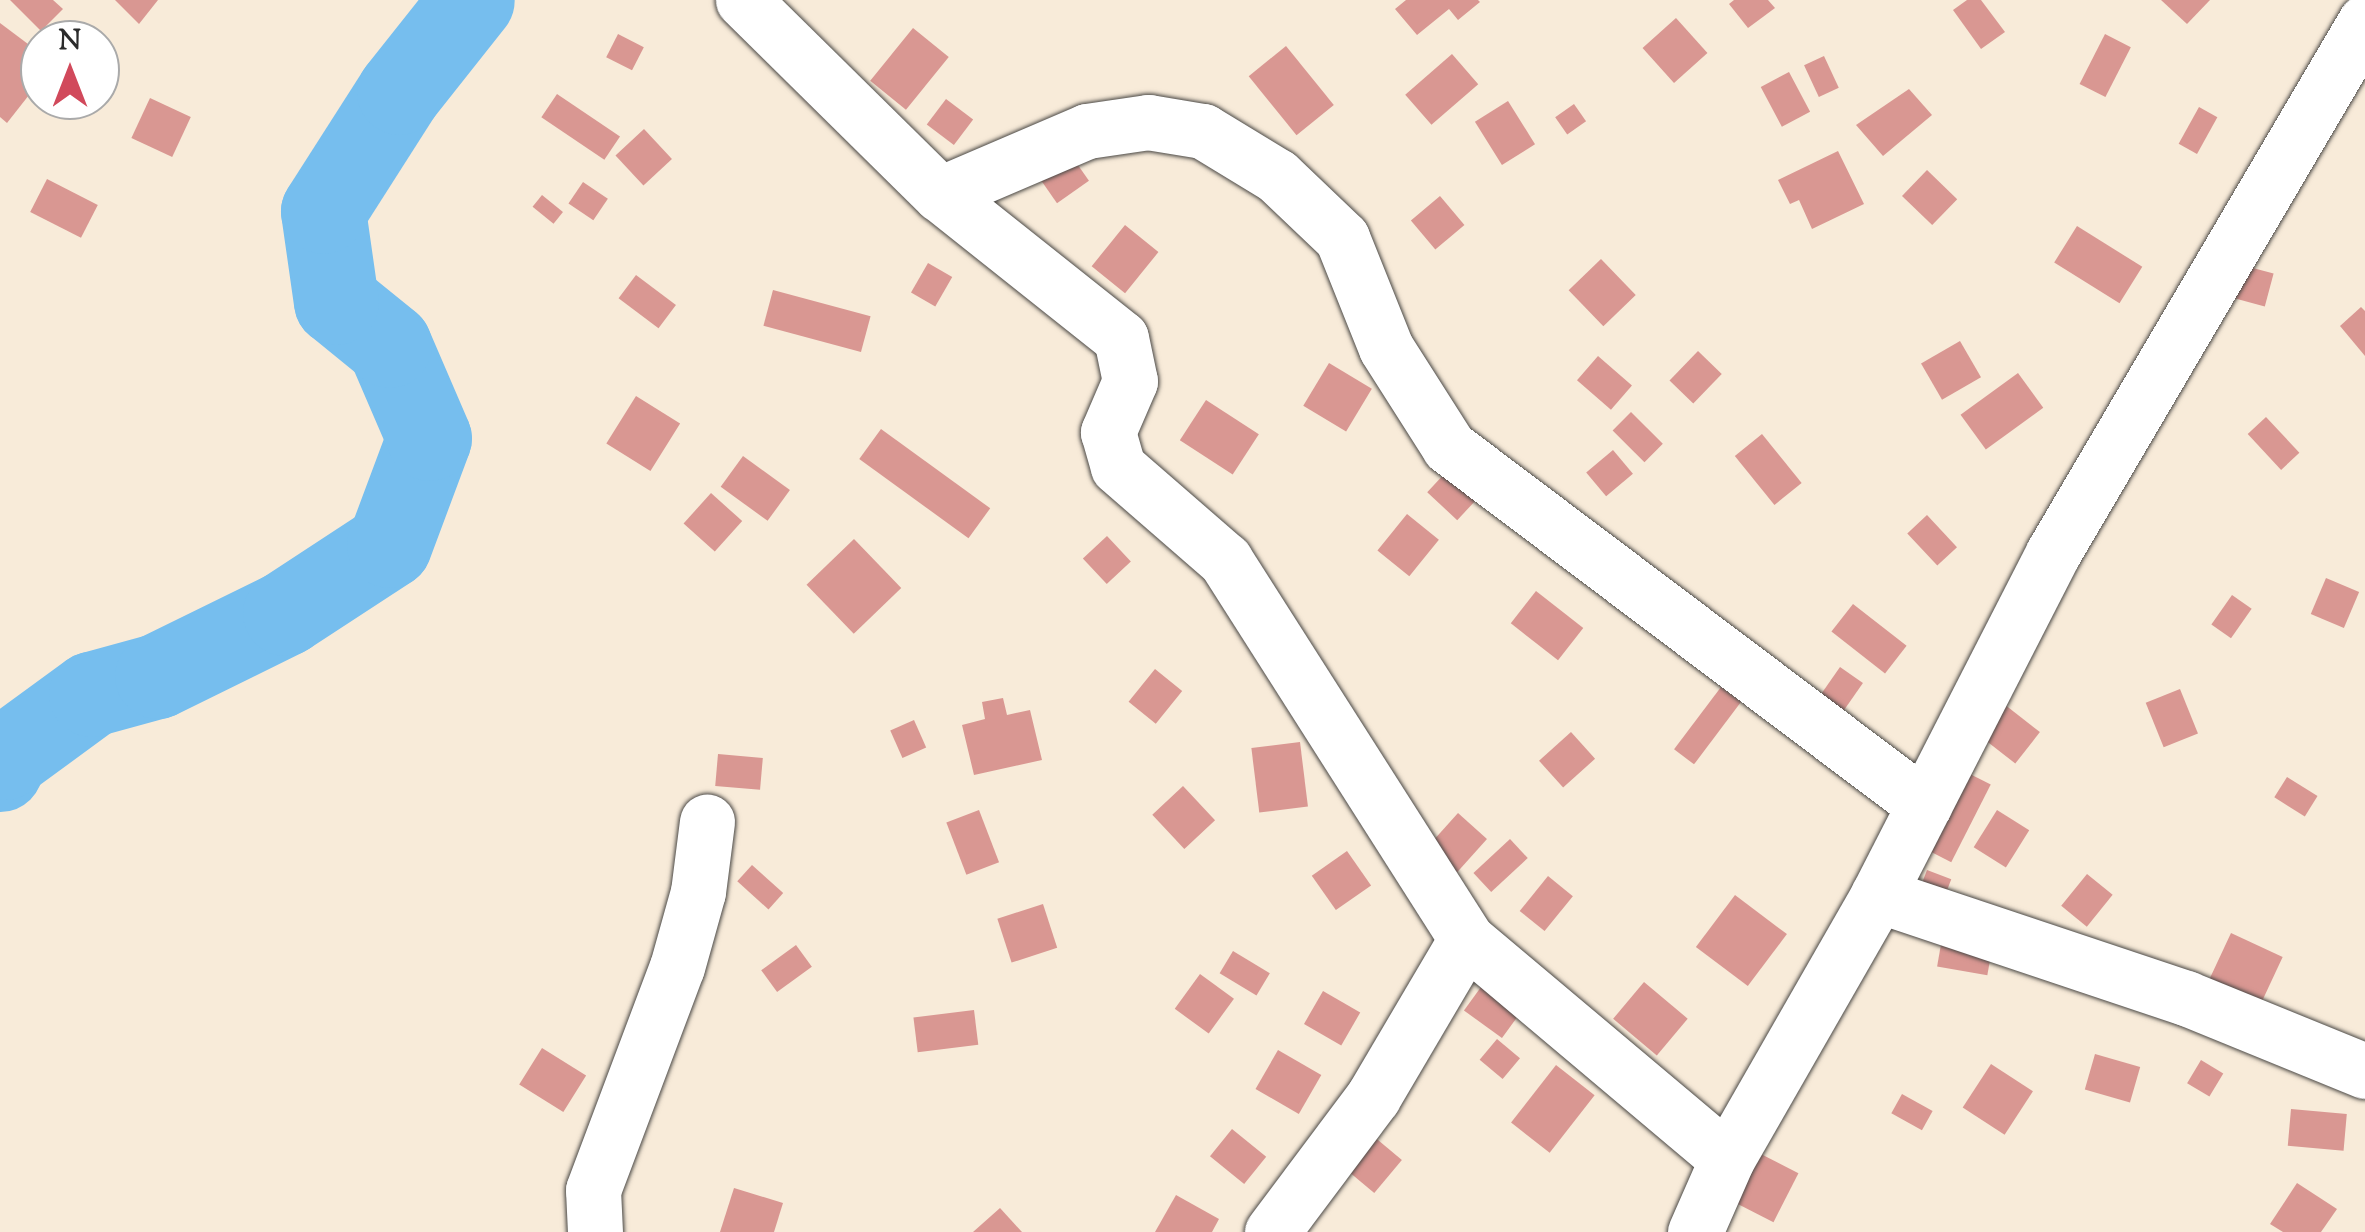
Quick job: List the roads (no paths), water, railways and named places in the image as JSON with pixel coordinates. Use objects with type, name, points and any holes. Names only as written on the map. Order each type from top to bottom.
[{"type":"street","points":[[743,0],[940,194],[1121,338],[1130,381],[1108,432],[1118,467],[1225,560],[1466,939],[1726,1159]]},
{"type":"street","points":[[1695,1232],[1726,1159],[1878,895],[2053,554],[2365,22]]},
{"type":"street","points":[[940,194],[1087,131],[1148,122],[1204,131],[1277,176],[1342,238],[1386,348],[1448,447],[1924,805]]},
{"type":"street","points":[[594,1232],[594,1190],[677,968],[698,892],[706,822]]},
{"type":"street","points":[[1878,895],[2186,998],[2365,1072]]},
{"type":"street","points":[[1272,1232],[1373,1098],[1466,939]]},
{"type":"waterway","points":[[0,769],[5,757],[91,694],[157,676],[285,613],[389,545],[429,438],[389,345],[336,302],[323,211],[399,92],[472,0]]}]
